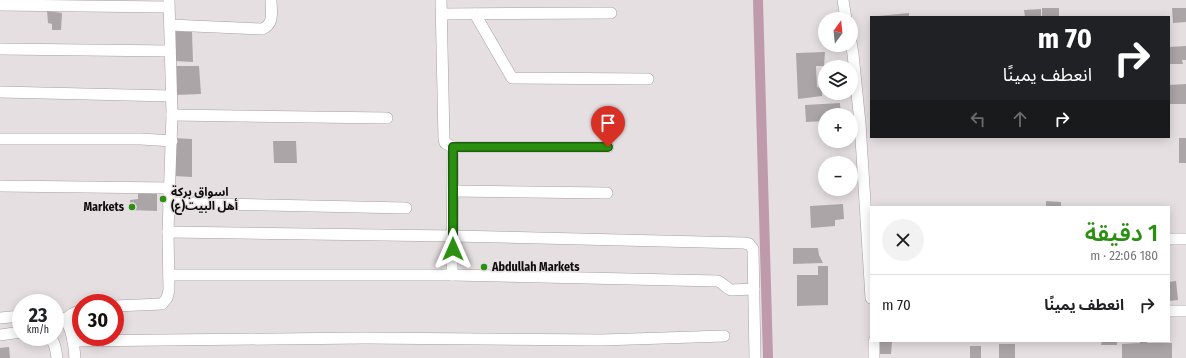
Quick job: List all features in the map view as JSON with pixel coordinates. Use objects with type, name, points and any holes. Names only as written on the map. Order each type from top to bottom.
[{"type":"street","points":[[170,25],[262,29],[268,27],[271,22],[271,0]]},
{"type":"street","points":[[441,0],[445,143],[453,147],[608,147]]},
{"type":"street","points":[[843,0],[845,12]]},
{"type":"street","points":[[0,5],[167,4],[170,25],[172,115],[168,203],[169,290],[167,298],[162,304],[124,306]]},
{"type":"street","points":[[442,14],[611,13]]},
{"type":"street","points":[[475,14],[512,78],[648,79]]},
{"type":"street","points":[[0,49],[170,51]]},
{"type":"street","points":[[853,52],[860,122],[870,270]]},
{"type":"street","points":[[0,92],[171,96]]},
{"type":"street","points":[[172,115],[387,118]]},
{"type":"street","points":[[0,139],[134,139],[172,141]]},
{"type":"street","points":[[452,275],[453,147]]},
{"type":"street","points":[[0,186],[169,188]]},
{"type":"street","points":[[453,191],[607,193]]},
{"type":"street","points":[[168,203],[406,208]]},
{"type":"street","points":[[168,232],[453,236],[749,244],[753,248],[755,358]]},
{"type":"street","points":[[1170,239],[1186,239]]},
{"type":"street","points":[[169,275],[452,275],[718,281],[723,283],[731,290],[754,289]]},
{"type":"street","points":[[1170,311],[1186,311]]},
{"type":"street","points":[[0,318],[12,317]]},
{"type":"street","points":[[64,322],[69,327],[72,338]]},
{"type":"street","points":[[0,335],[12,333]]},
{"type":"street","points":[[124,340],[356,338],[602,340],[724,336]]},
{"type":"street","points":[[874,342],[874,358]]},
{"type":"street","points":[[55,346],[57,358]]},
{"type":"street","points":[[74,346],[75,358]]},
{"type":"building","points":[[1042,8],[1059,8],[1059,16],[1042,16]]},
{"type":"building","points":[[1172,8],[1186,8],[1186,22],[1173,23]]},
{"type":"building","points":[[1041,9],[1041,16],[1025,16],[1024,10]]},
{"type":"building","points":[[47,11],[62,13],[61,30],[52,30],[52,24],[48,23]]},
{"type":"building","points":[[909,13],[909,16],[878,16]]},
{"type":"building","points":[[173,31],[192,32],[193,62],[175,61]]},
{"type":"building","points":[[1186,46],[1186,60],[1182,60],[1183,64],[1170,64],[1170,47]]},
{"type":"building","points":[[825,52],[824,60],[818,60],[818,66],[816,66],[818,96],[798,99],[796,53]]},
{"type":"building","points":[[174,66],[199,66],[201,94],[175,95]]},
{"type":"building","points":[[1186,84],[1186,104],[1170,104],[1170,85]]},
{"type":"building","points":[[840,103],[840,108],[818,108],[818,121],[806,122],[805,105]]},
{"type":"building","points":[[174,138],[192,139],[192,177],[174,176]]},
{"type":"building","points":[[1179,138],[1186,138],[1186,163],[1179,163]]},
{"type":"building","points":[[273,141],[296,141],[297,163],[274,163]]},
{"type":"building","points":[[138,191],[157,191],[157,211],[130,210],[130,200],[138,199]]},
{"type":"building","points":[[1046,201],[1061,202],[1061,206],[1046,206]]},
{"type":"building","points":[[843,204],[844,219],[835,220],[835,226],[811,228],[810,206]]},
{"type":"building","points":[[793,248],[818,248],[819,255],[823,263],[793,264]]},
{"type":"building","points":[[818,266],[828,266],[828,305],[797,306],[797,275],[818,275]]},
{"type":"building","points":[[1176,281],[1178,300],[1170,301],[1170,282]]},
{"type":"building","points":[[880,342],[892,342],[891,354],[880,354]]},
{"type":"building","points":[[1102,342],[1117,342],[1117,345],[1101,345]]},
{"type":"building","points":[[1172,343],[1172,358],[1122,358],[1122,344]]},
{"type":"building","points":[[999,344],[1015,344],[1015,358],[999,358]]},
{"type":"building","points":[[970,346],[981,346],[981,358],[970,358]]},
{"type":"building","points":[[9,347],[10,358],[0,358],[0,348]]},
{"type":"waterway","points":[[758,0],[768,358]]},
{"type":"place","name":"اسواق بركة أهل البيت(ع)","points":[[163,199]]},
{"type":"place","name":"Markets","points":[[132,207]]},
{"type":"place","name":"Abdullah Markets","points":[[484,267]]},
{"type":"route","points":[[453,249],[453,147],[608,147]]}]
